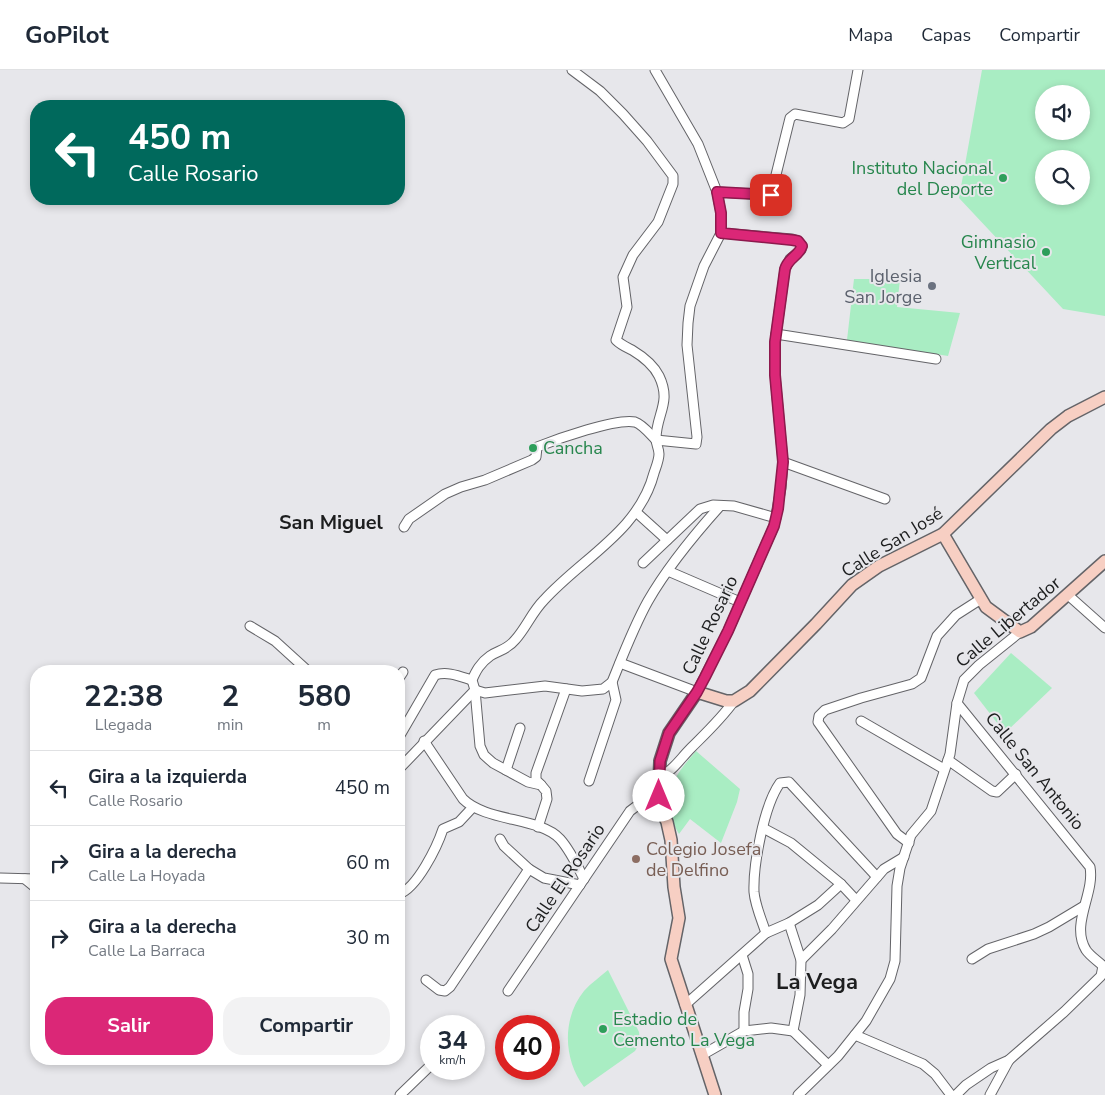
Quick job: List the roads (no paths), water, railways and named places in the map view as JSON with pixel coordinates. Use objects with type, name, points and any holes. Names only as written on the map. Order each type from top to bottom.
[{"type":"street","points":[[541,785],[528,782],[493,763],[484,755],[480,746],[475,690],[472,680],[477,667],[490,656],[505,650],[515,640],[542,601],[618,534],[636,512],[652,480],[659,455],[656,440],[665,402],[664,389],[658,375],[648,362],[634,351],[620,345],[616,340],[627,307],[623,278],[633,255],[658,222],[673,184],[673,176],[647,141],[623,114],[600,91],[572,70]]},
{"type":"street","points":[[404,527],[409,519],[445,494],[485,480],[532,460],[536,456],[537,447],[622,421],[637,422],[656,440],[696,444],[697,437],[687,345],[689,315],[690,306],[704,266],[721,233],[721,213],[717,192],[698,144],[655,70]]},
{"type":"street","points":[[717,192],[771,195],[790,118],[795,114],[843,123],[847,122],[858,70]]},
{"type":"street","name":"Calle Rosario","points":[[715,1095],[671,959],[678,918],[671,861],[671,840],[667,822],[660,807],[660,761],[669,733],[697,692],[728,631],[774,526],[781,488],[783,462],[775,375],[776,334],[785,269],[790,259],[801,250],[802,246],[798,241],[792,240],[721,233]]},
{"type":"street","points":[[776,334],[936,359]]},
{"type":"street","name":"Calle San José","points":[[734,701],[750,691],[852,585],[879,566],[943,534],[1051,429],[1068,416],[1105,397]]},
{"type":"street","points":[[783,462],[885,499]]},
{"type":"street","points":[[642,563],[700,509],[714,505],[734,506],[776,518]]},
{"type":"street","points":[[475,690],[485,693],[545,686],[582,691],[603,689],[612,682],[647,603],[693,537],[720,506]]},
{"type":"street","points":[[636,512],[667,540]]},
{"type":"street","points":[[943,534],[986,607],[1020,632]]},
{"type":"street","name":"Calle Libertador","points":[[798,1094],[838,1056],[866,1021],[885,987],[895,961],[897,886],[900,868],[912,835],[931,811],[948,760],[957,703],[964,680],[979,665],[1020,632],[1031,627],[1105,561]]},
{"type":"street","points":[[668,571],[740,602]]},
{"type":"street","points":[[1068,595],[1105,628]]},
{"type":"street","points":[[909,843],[897,834],[891,826],[818,722],[819,716],[825,710],[912,684],[921,678],[937,636],[956,615],[981,599]]},
{"type":"street","points":[[250,626],[275,641],[301,665]]},
{"type":"street","points":[[620,663],[697,692],[726,701],[734,701]]},
{"type":"street","points":[[405,727],[435,675],[442,672],[472,680]]},
{"type":"street","points":[[588,781],[616,700],[612,682]]},
{"type":"street","points":[[538,827],[547,798],[546,791],[536,780],[536,773],[566,689]]},
{"type":"street","points":[[405,763],[475,690]]},
{"type":"street","points":[[659,778],[669,773],[689,749],[719,722],[734,701]]},
{"type":"street","name":"Calle San Antonio","points":[[957,703],[1090,867],[1092,877],[1084,906],[1081,927],[1083,943],[1087,952],[1104,966]]},
{"type":"street","points":[[861,721],[944,770]]},
{"type":"street","points":[[506,770],[520,728]]},
{"type":"street","points":[[424,742],[463,800],[473,807],[548,830],[559,838],[582,882]]},
{"type":"street","points":[[948,760],[992,791],[997,792],[1016,774]]},
{"type":"street","points":[[766,933],[754,894],[756,871],[765,816],[773,792],[780,783],[789,782],[876,877]]},
{"type":"street","name":"Calle El Rosario","points":[[508,991],[630,811],[642,802],[659,796]]},
{"type":"street","points":[[405,891],[425,867],[438,844],[443,830],[459,822],[473,807]]},
{"type":"street","points":[[763,828],[791,843],[841,884],[856,900]]},
{"type":"street","points":[[500,840],[529,869],[544,878],[582,882]]},
{"type":"street","points":[[801,960],[832,929],[884,869],[904,857]]},
{"type":"street","points":[[426,980],[439,990],[445,991],[450,987],[529,869]]},
{"type":"street","points":[[0,878],[30,878]]},
{"type":"street","points":[[25,878],[30,883]]},
{"type":"street","points":[[685,1005],[766,933],[789,923],[818,905],[841,884]]},
{"type":"street","points":[[972,959],[988,949],[1049,927],[1084,906]]},
{"type":"street","points":[[789,923],[801,960],[800,995],[793,1031]]},
{"type":"street","points":[[742,955],[748,974],[744,1032]]},
{"type":"street","points":[[956,1095],[966,1085],[1009,1060],[1095,982],[1101,976],[1104,966]]},
{"type":"street","points":[[702,1055],[744,1032],[771,1028],[793,1031],[828,1064]]},
{"type":"street","points":[[855,1035],[923,1064],[935,1074],[951,1095]]},
{"type":"street","points":[[990,1095],[1009,1060]]},
{"type":"street","points":[[400,1095],[420,1076]]},
{"type":"place","name":"Instituto Nacional del Deporte","points":[[1003,178]]},
{"type":"place","name":"Gimnasio Vertical","points":[[1046,252]]},
{"type":"place","name":"Iglesia San Jorge","points":[[932,286]]},
{"type":"place","name":"Cancha","points":[[533,448]]},
{"type":"place","name":"Colegio Josefa de Delfino","points":[[636,859]]},
{"type":"place","name":"Estadio de Cemento La Vega","points":[[603,1029]]},
{"type":"district","name":"San Miguel","points":[[331,522]]},
{"type":"district","name":"La Vega","points":[[817,982]]}]
